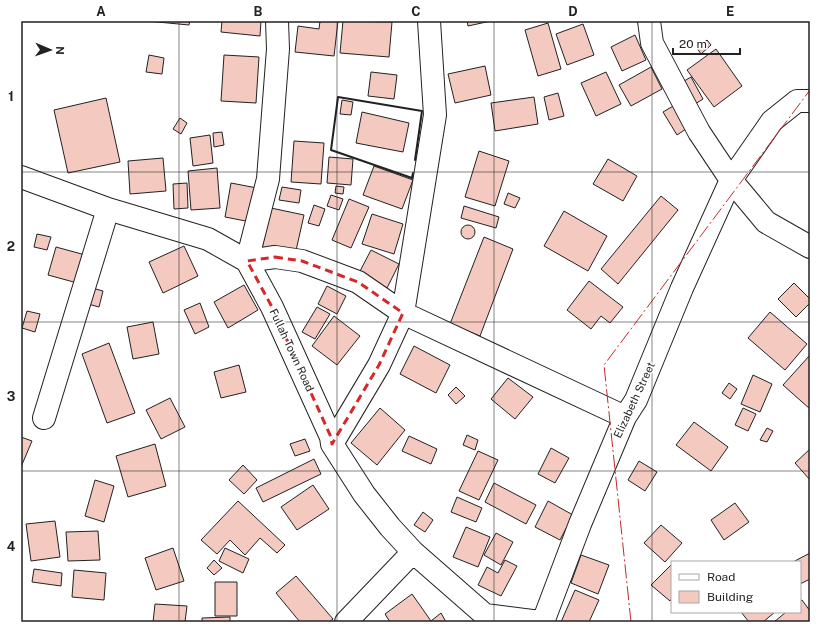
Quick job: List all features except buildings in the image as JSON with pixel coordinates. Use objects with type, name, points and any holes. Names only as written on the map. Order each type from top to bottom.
[{"type":"street","points":[[247,261],[268,179],[278,49],[277,21]]},
{"type":"street","points":[[332,444],[379,365],[403,313],[435,115],[429,21]]},
{"type":"street","points":[[649,21],[652,43],[698,132],[731,180],[766,222],[810,247]]},
{"type":"street","name":"Elizabeth Street","points":[[541,622],[625,417],[636,400],[682,288],[731,180],[772,121],[798,101],[810,101]]},
{"type":"street","points":[[21,177],[108,209],[208,239],[247,261],[274,257],[302,261],[358,282],[403,313],[625,417]]},
{"type":"street","points":[[44,418],[108,209]]},
{"type":"street","name":"Fullah Town Road","points":[[247,261],[272,307],[332,437],[332,444],[364,494],[413,552],[486,618]]},
{"type":"street","points":[[346,622],[413,552]]},
{"type":"street","points":[[486,618],[541,622]]},
{"type":"highlighted area","points":[[275,257],[302,261],[358,282],[403,313],[379,365],[332,444],[331,437],[272,307],[247,261]]},
{"type":"wall","points":[[413,173],[412,178],[331,150],[338,97],[422,111],[415,160]]},
{"type":"power","points":[[631,622],[604,365],[810,90]]}]
